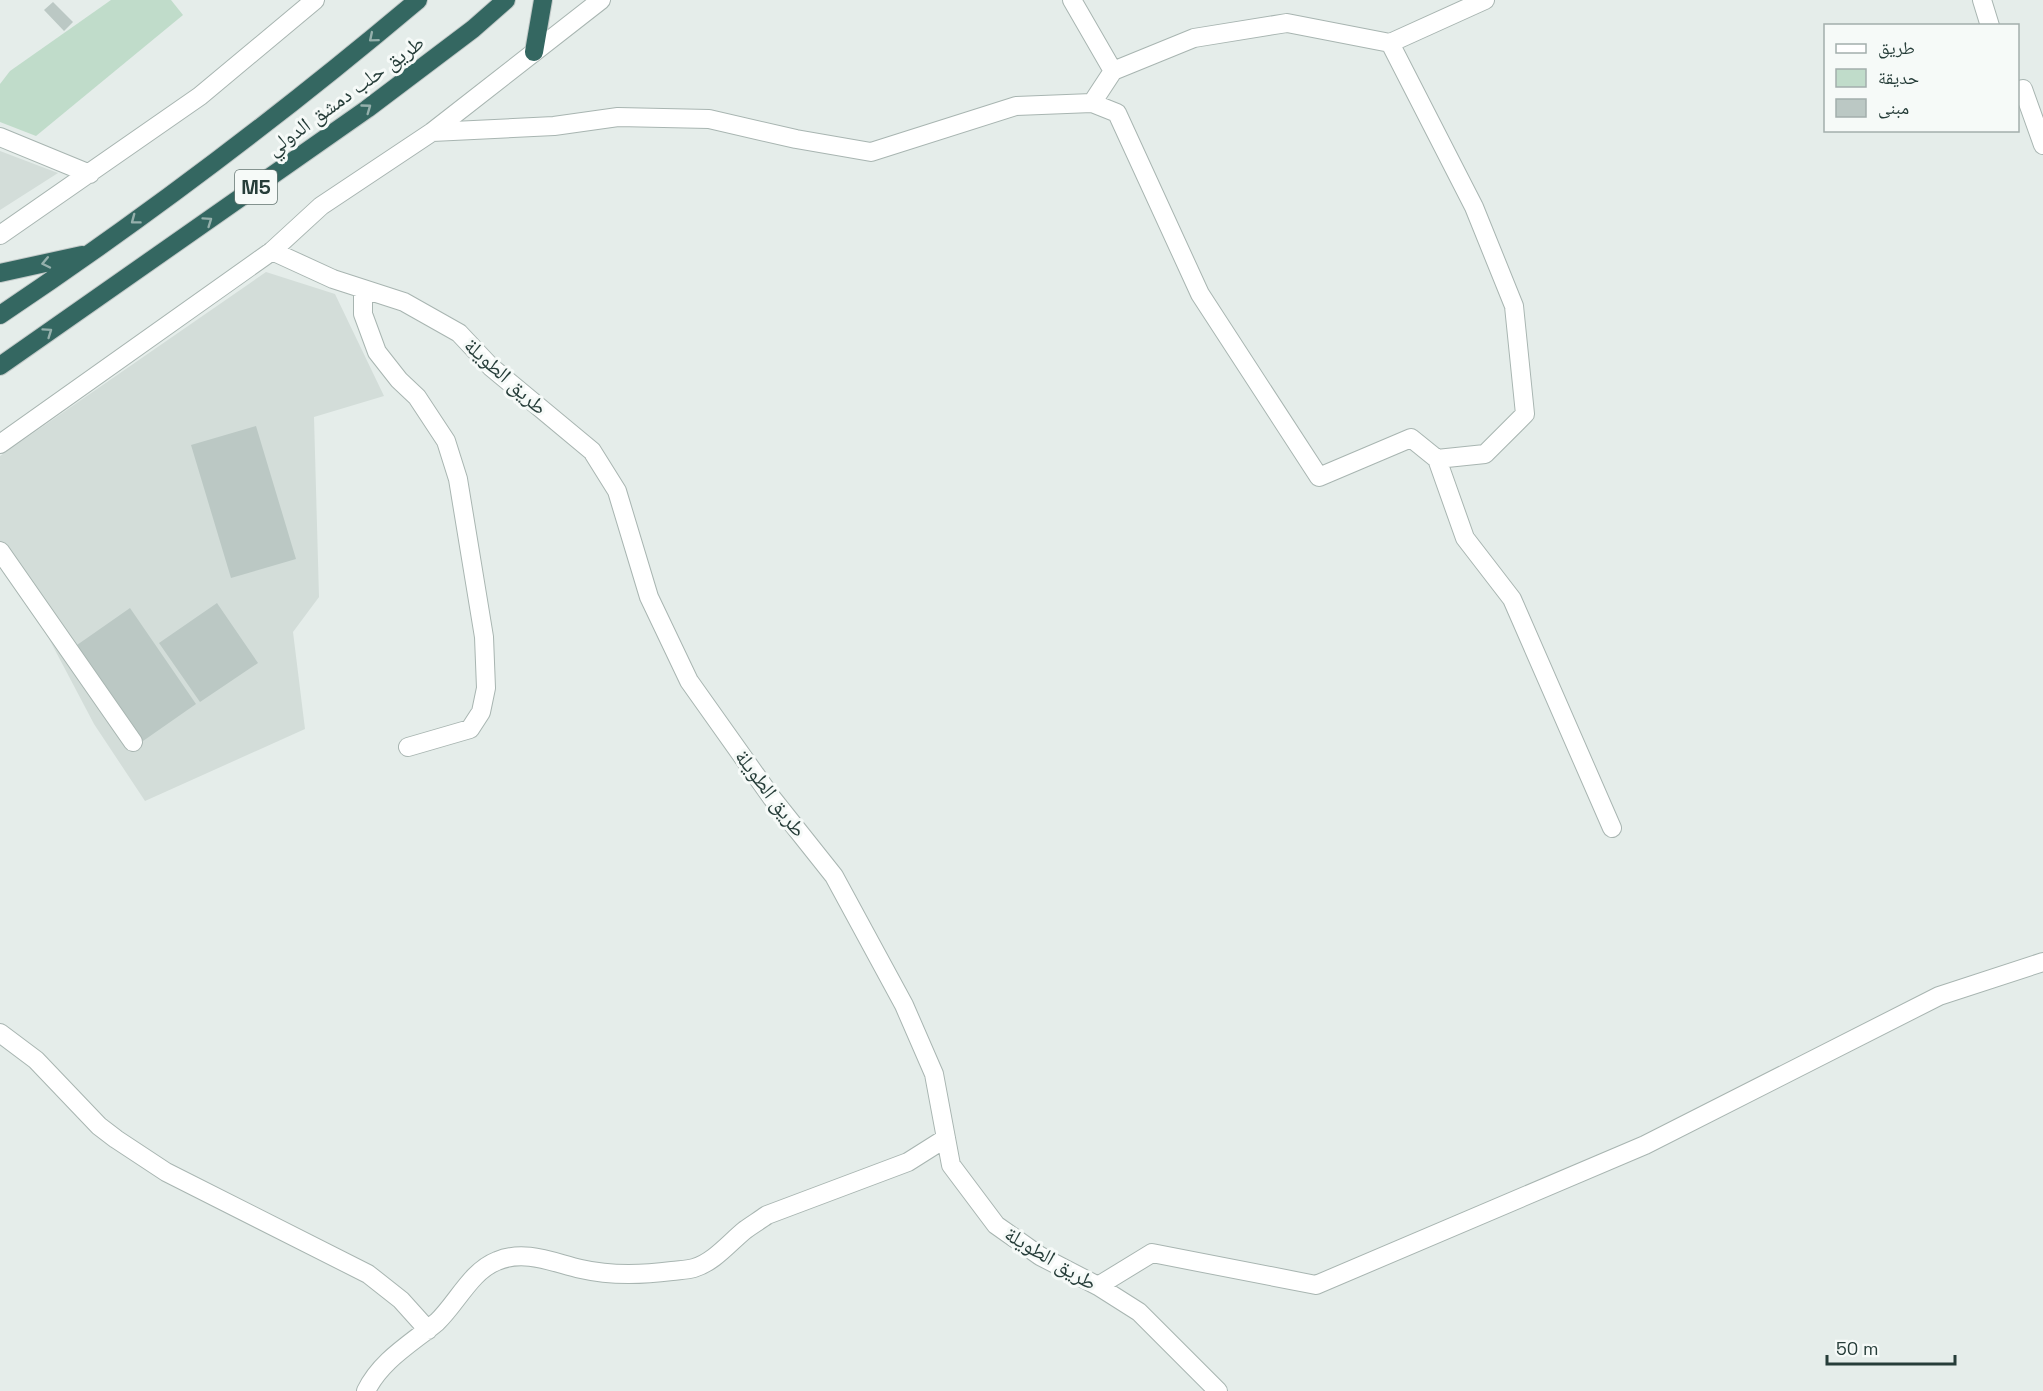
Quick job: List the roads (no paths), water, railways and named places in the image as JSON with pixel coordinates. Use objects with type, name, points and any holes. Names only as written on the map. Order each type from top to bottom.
[{"type":"highway","name":"طريق حلب دمشق الدولي","points":[[0,315],[92,253],[332,73],[418,0]]},
{"type":"highway","name":"طريق حلب دمشق الدولي","points":[[0,366],[367,109],[506,0]]},
{"type":"highway","points":[[534,52],[543,0]]},
{"type":"highway","points":[[0,273],[92,253]]},
{"type":"street","points":[[0,235],[200,96],[315,0]]},
{"type":"street","points":[[0,444],[272,251],[321,206],[432,132],[601,0]]},
{"type":"street","points":[[1072,0],[1113,71]]},
{"type":"street","points":[[1092,103],[1113,71],[1194,38],[1287,23],[1390,43],[1485,0]]},
{"type":"street","points":[[1982,0],[1989,24]]},
{"type":"street","points":[[1390,43],[1474,207],[1514,306],[1525,414],[1485,454],[1437,459]]},
{"type":"street","points":[[2020,86],[2043,93]]},
{"type":"street","points":[[2020,86],[2043,145]]},
{"type":"street","points":[[432,132],[554,126],[618,117],[710,119],[796,139],[871,152],[1016,106],[1092,103],[1116,113],[1200,294],[1319,477],[1411,438],[1437,459],[1465,538],[1512,598],[1612,828]]},
{"type":"street","points":[[0,137],[90,174]]},
{"type":"street","name":"طريق الطويلة","points":[[272,251],[333,279],[404,302],[459,333],[491,367],[592,451],[616,491],[649,597],[689,681],[772,798],[834,876],[904,1005],[934,1074],[951,1165],[996,1225],[1040,1256],[1098,1286],[1139,1312],[1218,1391]]},
{"type":"street","points":[[363,289],[363,314],[377,352],[399,380],[417,397],[446,441],[458,479],[484,637],[486,688],[481,712],[470,729],[408,747]]},
{"type":"street","points":[[0,551],[134,742]]},
{"type":"street","points":[[1098,1286],[1152,1253],[1316,1285],[1645,1145],[1939,996],[2043,962]]},
{"type":"street","points":[[0,1033],[36,1060],[99,1126],[116,1139],[166,1172],[368,1274],[401,1300],[428,1330]]},
{"type":"street","points":[[366,1391],[379,1371],[393,1357],[428,1330],[445,1314],[484,1268],[497,1260],[535,1257],[616,1275],[693,1268],[710,1260],[767,1215],[908,1162],[946,1138]]}]
